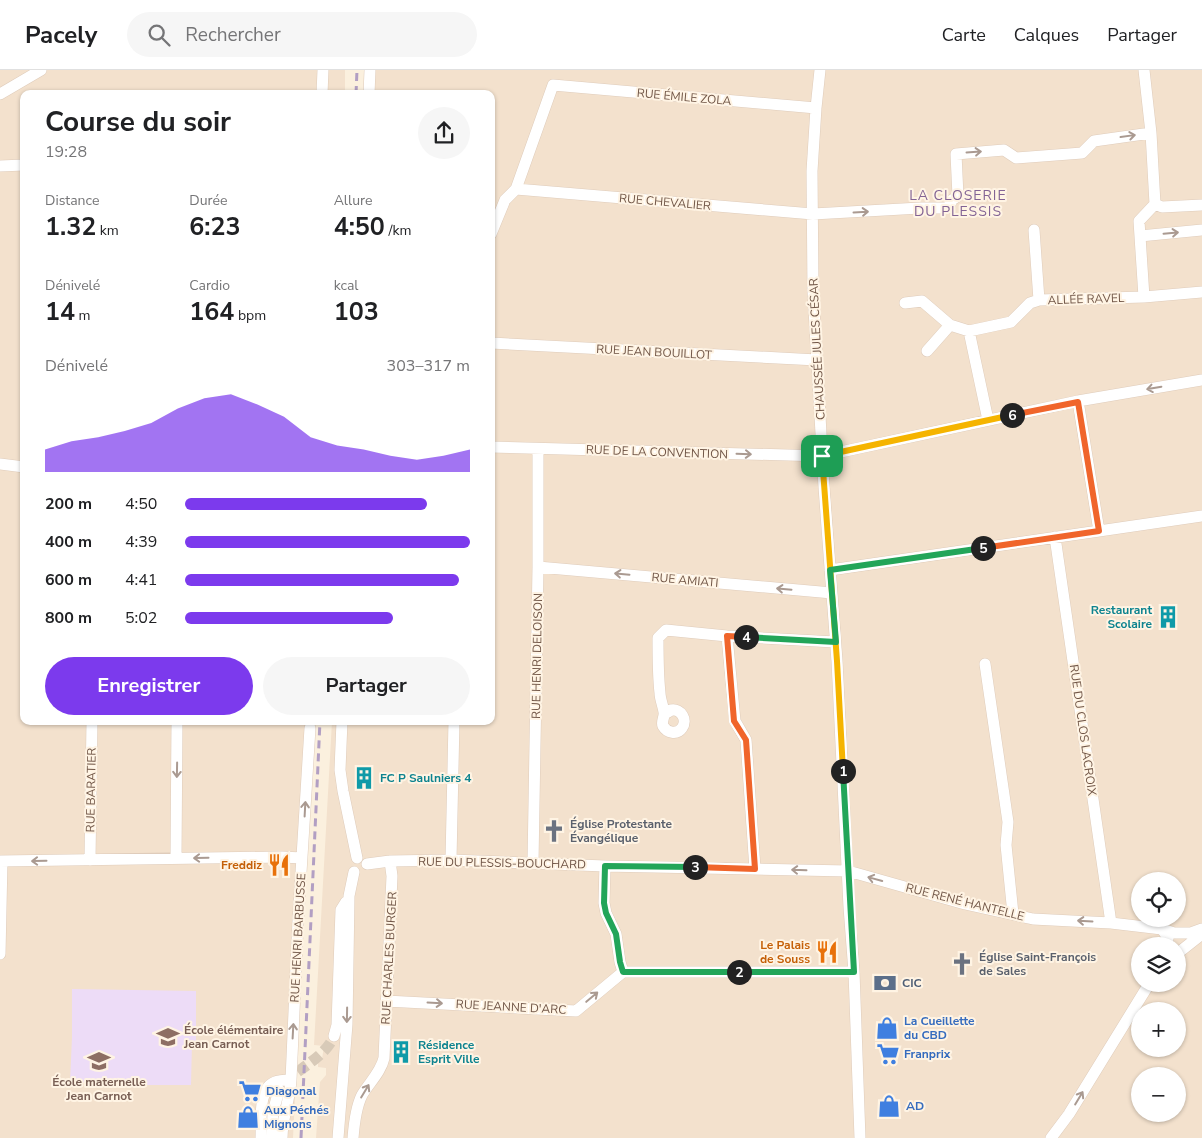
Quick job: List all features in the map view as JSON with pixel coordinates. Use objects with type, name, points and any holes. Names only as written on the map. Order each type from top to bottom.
[{"type":"street","points":[[0,94],[41,70]]},
{"type":"street","points":[[322,90],[323,70]]},
{"type":"street","points":[[369,90],[370,70]]},
{"type":"street","name":"CHAUSSÉE JULES CÉSAR","points":[[820,70],[812,171],[813,268],[822,456],[836,642],[854,972],[860,1138]]},
{"type":"street","points":[[1144,70],[1159,206]]},
{"type":"street","name":"RUE ÉMILE ZOLA","points":[[516,189],[552,85],[816,108]]},
{"type":"street","name":"RUE CHEVALIER","points":[[516,189],[813,214],[948,208],[952,200],[958,196],[956,154],[1004,150],[1016,158],[1082,153],[1094,141],[1151,133]]},
{"type":"street","points":[[0,166],[20,165]]},
{"type":"street","points":[[495,224],[505,200],[516,189]]},
{"type":"street","points":[[1144,297],[1139,221],[1159,206],[1202,205]]},
{"type":"street","points":[[1034,230],[1039,300]]},
{"type":"street","points":[[1140,236],[1202,230]]},
{"type":"street","name":"ALLÉE RAVEL","points":[[969,331],[1011,322],[1030,303],[1039,300],[1144,297],[1202,292]]},
{"type":"street","points":[[905,303],[922,302],[950,325],[969,331],[988,420]]},
{"type":"street","points":[[927,351],[950,325]]},
{"type":"street","name":"RUE JEAN BOUILLOT","points":[[495,344],[817,360]]},
{"type":"street","name":"RUE DE LA CONVENTION","points":[[495,447],[822,456],[1078,402],[1202,380]]},
{"type":"street","points":[[1078,402],[1099,531]]},
{"type":"street","name":"RUE HENRI DELOISON","points":[[533,863],[538,449]]},
{"type":"street","points":[[0,464],[20,466]]},
{"type":"street","points":[[830,570],[1202,516]]},
{"type":"street","name":"RUE DU CLOS LACROIX","points":[[1055,537],[1111,923]]},
{"type":"street","name":"RUE AMIATI","points":[[538,567],[832,593]]},
{"type":"street","points":[[664,714],[660,694],[658,638],[666,630],[727,636],[836,642]]},
{"type":"street","points":[[727,636],[734,721],[746,740],[755,869]]},
{"type":"street","points":[[985,664],[1008,822],[1006,845],[1013,914]]},
{"type":"street","name":"RUE BARATIER","points":[[90,860],[92,725]]},
{"type":"street","points":[[176,858],[177,725]]},
{"type":"street","points":[[338,1138],[347,1024],[349,896],[354,872],[351,865],[353,861],[362,861],[342,791],[340,770],[342,725]]},
{"type":"street","points":[[451,860],[454,725]]},
{"type":"street","name":"RUE HENRI BARBUSSE","points":[[282,1138],[291,1080],[298,921],[310,728]]},
{"type":"street","points":[[0,954],[1,861],[282,856],[302,858]]},
{"type":"street","name":"RUE DU PLESSIS-BOUCHARD","points":[[362,861],[451,860],[605,866],[848,871]]},
{"type":"street","name":"RUE CHARLES BURGER","points":[[353,1138],[361,1097],[383,1064],[384,1058],[392,876],[390,861]]},
{"type":"street","points":[[605,866],[604,903],[606,913],[616,934],[623,972],[854,972]]},
{"type":"street","name":"RUE RENÉ HANTELLE","points":[[848,871],[965,904],[1033,918],[1111,923],[1162,929],[1174,933],[1191,933],[1202,929]]},
{"type":"street","points":[[334,1036],[337,1025],[341,910],[349,896]]},
{"type":"street","points":[[1162,929],[1167,937]]},
{"type":"street","points":[[1186,947],[1202,934]]},
{"type":"street","name":"RUE JEANNE D'ARC","points":[[386,1001],[576,1010],[623,972]]},
{"type":"street","points":[[1051,1138],[1069,1114],[1144,992]]},
{"type":"street","points":[[261,1138],[262,1102],[267,1087],[275,1082],[291,1080]]},
{"type":"street","points":[[272,1138],[273,1112],[279,1090]]},
{"type":"shaded area","points":[[0,70],[345,70],[345,90],[20,90],[20,725],[314,725],[293,1138],[0,1138]]},
{"type":"shaded area","points":[[365,70],[1202,70],[1202,1138],[316,1138],[320,1082],[326,1075],[326,1068],[318,1067],[318,1062],[322,1059],[324,1046],[314,1045],[332,725],[495,725],[495,90],[363,90]]},
{"type":"shaded area","name":"École élémentaire Jean Carnot","points":[[72,989],[196,991],[196,1041],[192,1042],[191,1085],[122,1085],[70,1082]]},
{"type":"tunnel","points":[[285,1082],[326,1049],[334,1036]]},
{"type":"railway","points":[[356,90],[357,70]]},
{"type":"railway","points":[[301,1138],[320,725]]},
{"type":"place","name":"Restaurant Scolaire","points":[[1168,617]]},
{"type":"place","name":"FC P Saulniers 4","points":[[364,778]]},
{"type":"place","name":"Église Protestante Évangélique","points":[[554,831]]},
{"type":"place","name":"Freddiz","points":[[279,865]]},
{"type":"place","name":"Le Palais de Souss","points":[[827,952]]},
{"type":"place","name":"Église Saint-François de Sales","points":[[962,964]]},
{"type":"place","name":"CIC","points":[[885,983]]},
{"type":"place","name":"La Cueillette du CBD","points":[[887,1028]]},
{"type":"place","name":"École élémentaire Jean Carnot","points":[[168,1037]]},
{"type":"place","name":"Résidence Esprit Ville","points":[[401,1052]]},
{"type":"place","name":"Franprix","points":[[888,1054]]},
{"type":"place","name":"École maternelle Jean Carnot","points":[[99,1061]]},
{"type":"place","name":"Diagonal","points":[[250,1091]]},
{"type":"place","name":"AD","points":[[889,1106]]},
{"type":"place","name":"Aux Péchés Mignons","points":[[248,1117]]},
{"type":"district","name":"LA CLOSERIE DU PLESSIS","points":[[958,204]]},
{"type":"route","points":[[822,456],[830,570],[832,593],[837,661],[854,972],[623,972],[616,934],[606,913],[604,903],[605,866],[755,869],[746,740],[734,721],[727,636],[822,642],[836,642],[832,593],[830,570],[1099,531],[1078,402],[822,456]]}]
